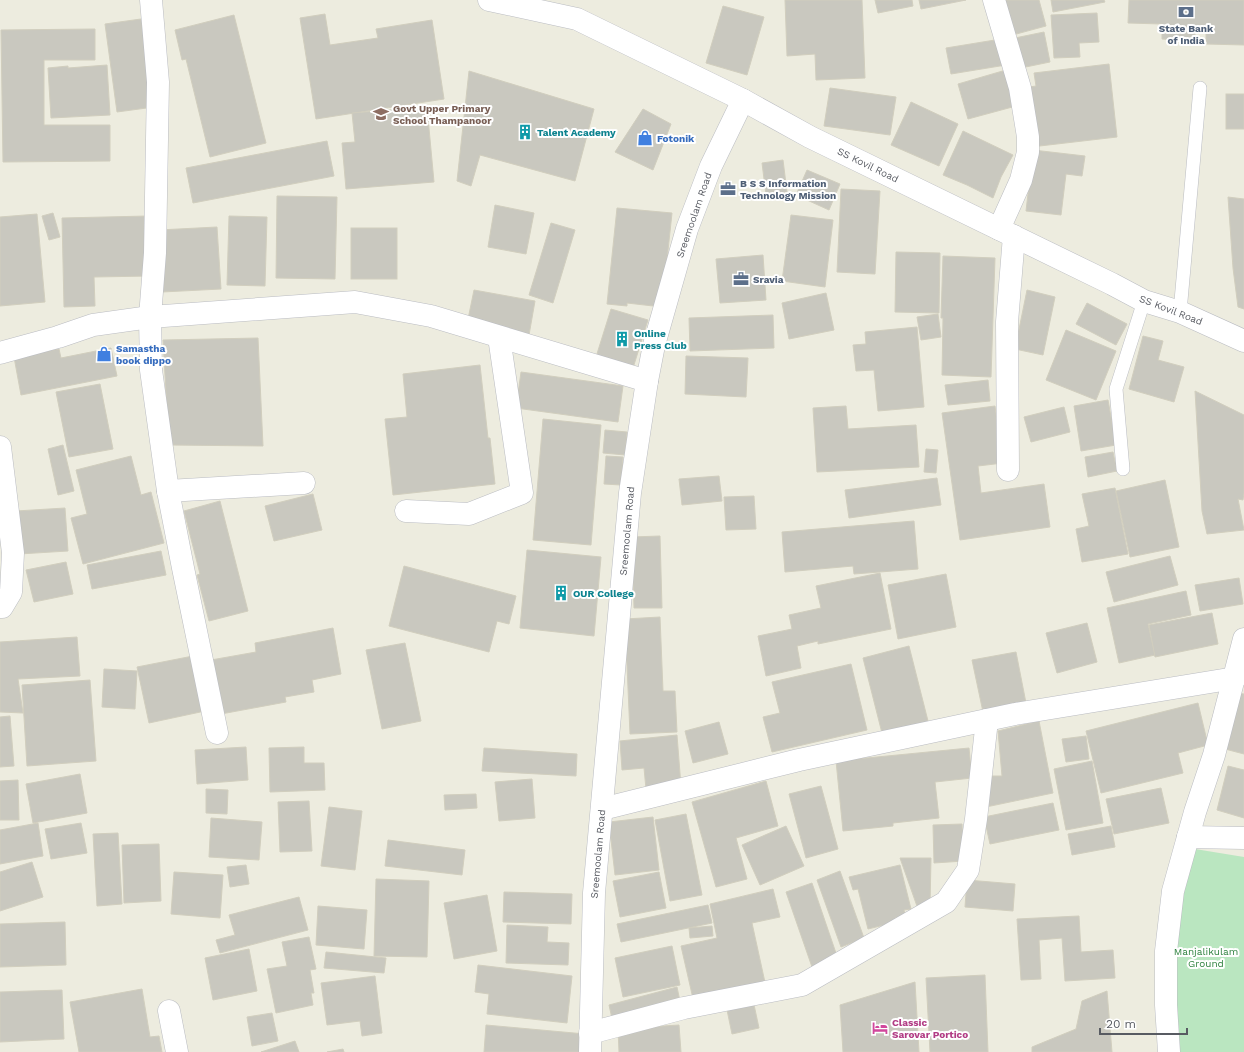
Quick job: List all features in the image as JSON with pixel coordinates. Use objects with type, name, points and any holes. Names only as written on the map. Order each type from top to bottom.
[{"type":"street","points":[[151,0],[158,82],[155,253],[150,317],[151,370],[168,491],[217,733]]},
{"type":"street","name":"SS Kovil Road","points":[[489,0],[577,19],[744,100],[810,137],[1007,232],[1144,301],[1180,312],[1244,341]]},
{"type":"street","points":[[994,0],[1020,88],[1028,137],[1028,152],[1007,232],[1008,470]]},
{"type":"street","name":"Sreemoolam Road","points":[[590,1042],[594,893],[630,493],[647,381],[654,345],[688,229],[711,166],[744,100]]},
{"type":"street","points":[[0,353],[58,338],[94,325],[150,317],[355,302],[431,316],[647,381]]},
{"type":"street","points":[[406,511],[469,514],[522,493],[499,337]]},
{"type":"street","points":[[0,447],[13,553],[10,592],[0,608]]},
{"type":"street","points":[[168,491],[304,483]]},
{"type":"street","points":[[1169,1052],[1166,1005],[1166,951],[1173,890],[1195,812],[1214,755],[1244,639]]},
{"type":"street","points":[[602,809],[799,760],[987,720],[1235,678]]},
{"type":"street","points":[[590,1042],[684,1008],[802,985],[946,902],[968,870],[976,820],[987,720]]},
{"type":"street","points":[[1188,837],[1244,838]]},
{"type":"street","points":[[169,1011],[177,1052]]},
{"type":"lane","points":[[1180,312],[1200,88]]},
{"type":"lane","points":[[1123,469],[1116,389],[1144,301]]},
{"type":"green space","name":"Manjalikulam Ground","points":[[1195,849],[1244,857],[1244,1052],[1171,1052],[1167,954]]},
{"type":"building","points":[[785,0],[862,0],[865,78],[816,80],[815,54],[787,56]]},
{"type":"building","points":[[875,0],[912,0],[913,6],[878,13]]},
{"type":"building","points":[[919,0],[966,0],[921,9]]},
{"type":"building","points":[[999,0],[1039,0],[1046,26],[1009,36]]},
{"type":"building","points":[[1051,0],[1104,0],[1105,2],[1053,12]]},
{"type":"building","name":"State Bank of India","points":[[1129,0],[1244,0],[1244,45],[1206,44],[1206,30],[1195,29],[1195,41],[1162,39],[1162,24],[1128,23]]},
{"type":"building","points":[[723,6],[764,17],[747,75],[706,63]]},
{"type":"building","points":[[1097,13],[1099,42],[1079,43],[1080,57],[1054,58],[1051,15]]},
{"type":"building","points":[[325,14],[330,45],[378,38],[376,29],[432,20],[444,99],[316,119],[300,18]]},
{"type":"building","points":[[234,15],[266,143],[210,157],[186,59],[182,60],[175,30]]},
{"type":"building","points":[[141,19],[154,107],[117,112],[105,24]]},
{"type":"building","points":[[95,29],[95,60],[44,60],[44,125],[110,125],[110,161],[3,162],[1,30]]},
{"type":"building","points":[[1044,32],[1050,62],[1016,69],[1010,39]]},
{"type":"building","points":[[1001,39],[1006,65],[951,74],[946,48]]},
{"type":"building","points":[[1109,64],[1117,137],[1031,147],[1023,88],[1036,86],[1034,73]]},
{"type":"building","points":[[107,65],[110,115],[51,118],[48,68]]},
{"type":"building","points":[[1006,70],[1016,106],[968,119],[958,84]]},
{"type":"building","name":"Talent Academy","points":[[469,71],[594,109],[575,181],[480,155],[471,186],[457,181]]},
{"type":"building","points":[[830,88],[896,97],[890,135],[824,126]]},
{"type":"building","points":[[1226,94],[1244,94],[1244,129],[1226,129]]},
{"type":"building","points":[[911,102],[958,124],[939,166],[891,145]]},
{"type":"building","points":[[427,107],[434,182],[346,189],[342,143],[355,142],[352,113]]},
{"type":"building","name":"Fotonik","points":[[643,109],[671,124],[653,170],[615,152]]},
{"type":"building","points":[[963,131],[1013,155],[1001,177],[993,198],[943,175]]},
{"type":"building","points":[[327,141],[334,176],[193,203],[186,168]]},
{"type":"building","points":[[1033,150],[1085,156],[1082,176],[1066,174],[1061,215],[1026,211]]},
{"type":"building","points":[[783,160],[787,192],[766,195],[762,163]]},
{"type":"building","points":[[807,170],[840,184],[829,210],[796,195]]},
{"type":"building","points":[[841,189],[880,191],[875,274],[837,272]]},
{"type":"building","points":[[277,196],[337,197],[335,279],[276,278]]},
{"type":"building","points":[[1228,197],[1244,199],[1244,309],[1238,307],[1233,268]]},
{"type":"building","points":[[495,205],[534,213],[526,254],[488,247]]},
{"type":"building","points":[[617,208],[672,213],[662,307],[627,303],[627,306],[607,304]]},
{"type":"building","points":[[53,213],[60,237],[49,240],[42,216]]},
{"type":"building","points":[[37,214],[45,302],[0,306],[0,217]]},
{"type":"building","points":[[791,215],[833,220],[825,287],[782,281]]},
{"type":"building","points":[[148,216],[149,276],[94,277],[95,306],[64,307],[62,218]]},
{"type":"building","points":[[229,216],[267,217],[265,286],[227,285]]},
{"type":"building","points":[[551,223],[575,230],[553,303],[529,295]]},
{"type":"building","points":[[217,227],[221,289],[162,292],[159,230]]},
{"type":"building","points":[[351,228],[397,228],[397,279],[351,279]]},
{"type":"building","points":[[896,252],[940,253],[939,313],[895,312]]},
{"type":"building","name":"Sravia","points":[[763,255],[766,300],[720,303],[716,259]]},
{"type":"building","points":[[943,256],[995,258],[991,377],[942,375],[943,318],[941,318]]},
{"type":"building","points":[[474,290],[535,301],[529,335],[467,324]]},
{"type":"building","points":[[1027,290],[1055,297],[1043,355],[1015,349]]},
{"type":"building","points":[[826,293],[834,330],[789,339],[782,303]]},
{"type":"building","points":[[1087,303],[1127,324],[1116,345],[1076,324]]},
{"type":"building","name":"Online Press Club","points":[[611,309],[648,320],[633,368],[596,357]]},
{"type":"building","points":[[938,314],[941,337],[921,340],[917,317]]},
{"type":"building","points":[[773,315],[774,348],[690,351],[689,318]]},
{"type":"building","points":[[917,327],[924,407],[878,411],[874,370],[856,371],[853,345],[866,344],[865,332]]},
{"type":"building","points":[[1066,330],[1116,351],[1096,400],[1046,380]]},
{"type":"building","points":[[1143,336],[1163,341],[1158,360],[1184,367],[1174,402],[1129,389]]},
{"type":"building","points":[[258,338],[263,446],[169,445],[163,340]]},
{"type":"building","points":[[111,348],[117,376],[21,395],[14,357],[59,349],[61,358]]},
{"type":"building","points":[[686,356],[748,358],[746,397],[685,394]]},
{"type":"building","points":[[480,365],[495,484],[393,495],[385,419],[407,417],[403,374]]},
{"type":"building","points":[[521,372],[623,386],[618,422],[516,408]]},
{"type":"building","points":[[988,380],[990,401],[948,405],[945,385]]},
{"type":"building","points":[[100,384],[113,449],[69,457],[56,392]]},
{"type":"building","points":[[1195,391],[1244,415],[1244,493],[1243,500],[1238,499],[1244,530],[1207,534],[1202,511]]},
{"type":"building","points":[[1108,400],[1116,445],[1081,451],[1074,406]]},
{"type":"building","points":[[846,406],[848,429],[916,425],[919,467],[817,472],[813,408]]},
{"type":"building","points":[[995,406],[1003,463],[978,466],[981,493],[1044,484],[1050,527],[960,540],[942,413]]},
{"type":"building","points":[[1064,407],[1070,432],[1031,442],[1024,417]]},
{"type":"building","points":[[543,419],[601,425],[591,545],[533,540]]},
{"type":"building","points":[[605,430],[627,432],[625,455],[603,453]]},
{"type":"building","points":[[63,445],[74,491],[58,495],[48,449]]},
{"type":"building","points":[[926,449],[938,450],[936,473],[924,472]]},
{"type":"building","points":[[1113,452],[1117,471],[1088,477],[1085,457]]},
{"type":"building","points":[[131,456],[141,495],[151,492],[164,543],[83,564],[71,518],[87,514],[76,470]]},
{"type":"building","points":[[606,456],[623,457],[621,485],[604,484]]},
{"type":"building","points":[[719,476],[722,501],[682,505],[679,479]]},
{"type":"building","points":[[937,478],[941,505],[849,518],[845,490]]},
{"type":"building","points":[[1165,480],[1179,547],[1130,557],[1116,491]]},
{"type":"building","points":[[1115,488],[1128,554],[1082,562],[1076,529],[1089,526],[1082,494]]},
{"type":"building","points":[[313,494],[322,530],[274,541],[265,506]]},
{"type":"building","points":[[754,496],[756,529],[726,530],[724,497]]},
{"type":"building","points":[[220,501],[248,611],[209,621],[197,575],[200,574],[184,511]]},
{"type":"building","points":[[65,508],[68,551],[19,554],[16,511]]},
{"type":"building","points":[[914,521],[918,569],[854,574],[853,566],[785,572],[782,532]]},
{"type":"building","points":[[660,536],[662,608],[634,608],[632,537]]},
{"type":"building","name":"OUR College","points":[[527,550],[601,557],[594,636],[520,628]]},
{"type":"building","points":[[161,551],[166,575],[92,589],[87,565]]},
{"type":"building","points":[[1170,556],[1178,585],[1114,602],[1106,572]]},
{"type":"building","points":[[66,562],[73,594],[34,602],[26,570]]},
{"type":"building","points":[[404,566],[516,596],[509,624],[497,621],[489,652],[389,626]]},
{"type":"building","points":[[880,573],[891,629],[818,644],[818,641],[797,646],[801,668],[766,676],[758,636],[792,629],[789,615],[821,608],[816,586]]},
{"type":"building","points":[[946,574],[956,627],[898,639],[888,585]]},
{"type":"building","points":[[1239,578],[1243,604],[1200,611],[1195,585]]},
{"type":"building","points":[[1186,591],[1191,615],[1148,624],[1155,655],[1119,663],[1107,608]]},
{"type":"building","points":[[1212,613],[1218,644],[1155,657],[1149,625]]},
{"type":"building","points":[[660,617],[663,691],[675,691],[677,732],[630,734],[625,619]]},
{"type":"building","points":[[1087,623],[1097,662],[1057,673],[1046,633]]},
{"type":"building","points":[[333,628],[341,674],[312,680],[314,692],[285,697],[286,702],[221,714],[211,660],[256,652],[255,643]]},
{"type":"building","points":[[77,637],[80,676],[18,679],[23,713],[0,712],[0,642]]},
{"type":"building","points":[[405,643],[421,721],[382,729],[366,650]]},
{"type":"building","points":[[909,646],[929,725],[883,737],[863,658]]},
{"type":"building","points":[[1016,652],[1026,703],[983,712],[972,660]]},
{"type":"building","points":[[193,656],[205,711],[149,723],[137,667]]},
{"type":"building","points":[[851,664],[867,730],[772,752],[763,717],[780,713],[772,682]]},
{"type":"building","points":[[104,669],[137,671],[135,709],[102,707]]},
{"type":"building","points":[[90,680],[96,761],[27,766],[22,685]]},
{"type":"building","points":[[1237,693],[1244,694],[1244,754],[1225,749]]},
{"type":"building","points":[[1198,703],[1208,745],[1178,753],[1183,773],[1101,793],[1086,731]]},
{"type":"building","points":[[10,716],[14,766],[0,767],[0,717]]},
{"type":"building","points":[[1039,721],[1053,793],[986,807],[991,776],[1002,776],[998,731]]},
{"type":"building","points":[[719,722],[728,754],[693,763],[685,731]]},
{"type":"building","points":[[677,735],[681,786],[646,789],[644,768],[622,770],[620,741]]},
{"type":"building","points":[[1086,736],[1089,759],[1066,762],[1062,739]]},
{"type":"building","points":[[246,747],[248,780],[197,784],[195,750]]},
{"type":"building","points":[[304,747],[304,763],[324,763],[325,790],[270,792],[269,748]]},
{"type":"building","points":[[484,748],[577,754],[576,776],[482,771]]},
{"type":"building","points":[[969,748],[972,778],[935,782],[939,818],[893,823],[893,826],[843,831],[836,761]]},
{"type":"building","points":[[1092,761],[1103,823],[1066,830],[1054,769]]},
{"type":"building","points":[[1228,766],[1244,770],[1244,818],[1217,810]]},
{"type":"building","points":[[80,774],[87,813],[33,823],[26,784]]},
{"type":"building","points":[[532,779],[535,818],[499,821],[495,782]]},
{"type":"building","points":[[18,780],[19,820],[0,820],[0,781]]},
{"type":"building","points":[[766,781],[778,826],[736,838],[747,879],[716,887],[692,802]]},
{"type":"building","points":[[821,786],[838,849],[806,858],[789,794]]},
{"type":"building","points":[[1161,788],[1169,823],[1114,834],[1106,799]]},
{"type":"building","points":[[206,789],[228,790],[227,814],[206,813]]},
{"type":"building","points":[[476,794],[477,808],[445,810],[444,795]]},
{"type":"building","points":[[309,801],[312,851],[280,852],[278,802]]},
{"type":"building","points":[[1053,803],[1059,830],[990,844],[984,817]]},
{"type":"building","points":[[329,807],[362,811],[355,870],[321,866]]},
{"type":"building","points":[[686,814],[702,895],[670,901],[655,820]]},
{"type":"building","points":[[653,817],[659,870],[615,875],[609,822]]},
{"type":"building","points":[[211,818],[262,822],[259,860],[209,857]]},
{"type":"building","points":[[38,823],[43,856],[0,864],[0,830]]},
{"type":"building","points":[[81,823],[87,853],[51,859],[45,829]]},
{"type":"building","points":[[962,824],[964,861],[934,863],[933,825]]},
{"type":"building","points":[[786,826],[804,866],[760,885],[742,845]]},
{"type":"building","points":[[1111,826],[1115,847],[1072,855],[1068,834]]},
{"type":"building","points":[[118,833],[122,904],[97,906],[93,834]]},
{"type":"building","points":[[388,840],[465,850],[462,875],[385,866]]},
{"type":"building","points":[[159,844],[161,901],[124,903],[122,845]]},
{"type":"building","points":[[900,858],[931,858],[930,906],[918,909]]},
{"type":"building","points":[[32,862],[43,897],[0,911],[0,872]]},
{"type":"building","points":[[246,865],[249,884],[230,887],[227,867]]},
{"type":"building","points":[[900,865],[911,909],[904,910],[905,915],[895,918],[896,922],[868,929],[858,889],[853,890],[849,877]]},
{"type":"building","points":[[840,871],[864,938],[841,947],[817,880]]},
{"type":"building","points":[[174,872],[223,875],[220,918],[171,914]]},
{"type":"building","points":[[659,872],[666,908],[620,917],[613,881]]},
{"type":"building","points":[[376,879],[429,881],[427,957],[374,956]]},
{"type":"building","points":[[967,880],[1015,884],[1013,911],[965,907]]},
{"type":"building","points":[[812,883],[838,959],[812,967],[786,892]]},
{"type":"building","points":[[773,889],[780,917],[752,923],[766,987],[694,1003],[681,946],[717,938],[710,904]]},
{"type":"building","points":[[504,892],[572,894],[571,924],[503,922]]},
{"type":"building","points":[[487,895],[497,951],[454,959],[444,903]]},
{"type":"building","points":[[299,897],[308,930],[220,953],[216,940],[235,935],[229,915]]},
{"type":"building","points":[[708,905],[712,923],[621,942],[617,924]]},
{"type":"building","points":[[318,906],[367,910],[364,949],[316,945]]},
{"type":"building","points":[[1079,916],[1081,952],[1113,950],[1115,978],[1065,981],[1062,938],[1039,940],[1041,979],[1021,980],[1017,919]]},
{"type":"building","points":[[65,922],[66,965],[0,967],[0,924]]},
{"type":"building","points":[[507,925],[548,927],[547,942],[569,943],[568,965],[506,963]]},
{"type":"building","points":[[712,926],[713,936],[690,938],[689,928]]},
{"type":"building","points":[[309,937],[316,969],[310,970],[314,993],[311,993],[313,1005],[276,1013],[267,969],[287,966],[282,942]]},
{"type":"building","points":[[672,946],[680,985],[623,997],[615,958]]},
{"type":"building","points":[[249,949],[257,991],[213,1000],[205,958]]},
{"type":"building","points":[[326,952],[386,958],[384,973],[324,968]]},
{"type":"building","points":[[478,965],[572,976],[567,1023],[487,1014],[489,994],[475,992]]},
{"type":"building","points":[[985,975],[988,1052],[930,1052],[926,978]]},
{"type":"building","points":[[375,976],[382,1033],[362,1036],[360,1021],[327,1025],[321,983]]},
{"type":"building","name":"Classic Sarovar Portico","points":[[915,982],[919,1052],[843,1052],[840,1005]]},
{"type":"building","points":[[677,987],[681,1006],[613,1023],[609,1005]]},
{"type":"building","points":[[142,989],[150,1037],[159,1036],[162,1052],[79,1052],[70,1002]]},
{"type":"building","points":[[62,990],[64,1039],[0,1042],[0,992]]},
{"type":"building","points":[[1107,991],[1112,1052],[1032,1052],[1032,1047],[1076,1029],[1082,1001]]},
{"type":"building","points":[[753,1000],[759,1028],[732,1034],[726,1005]]},
{"type":"building","points":[[272,1013],[278,1041],[252,1046],[247,1017]]},
{"type":"building","points":[[486,1025],[585,1034],[583,1052],[484,1052]]},
{"type":"building","points":[[679,1025],[681,1052],[619,1052],[618,1029]]},
{"type":"building","points":[[295,1041],[299,1052],[261,1052]]},
{"type":"building","points":[[343,1049],[344,1052],[327,1052]]},
{"type":"place","name":"State Bank of India","points":[[1186,12]]},
{"type":"place","name":"Govt Upper Primary School Thampanoor","points":[[381,114]]},
{"type":"place","name":"Talent Academy","points":[[525,132]]},
{"type":"place","name":"Fotonik","points":[[645,138]]},
{"type":"place","name":"B S S Information Technology Mission","points":[[728,189]]},
{"type":"place","name":"Sravia","points":[[741,279]]},
{"type":"place","name":"Online Press Club","points":[[622,339]]},
{"type":"place","name":"Samastha book dippo","points":[[104,354]]},
{"type":"place","name":"OUR College","points":[[561,593]]},
{"type":"place","name":"Classic Sarovar Portico","points":[[880,1028]]}]
